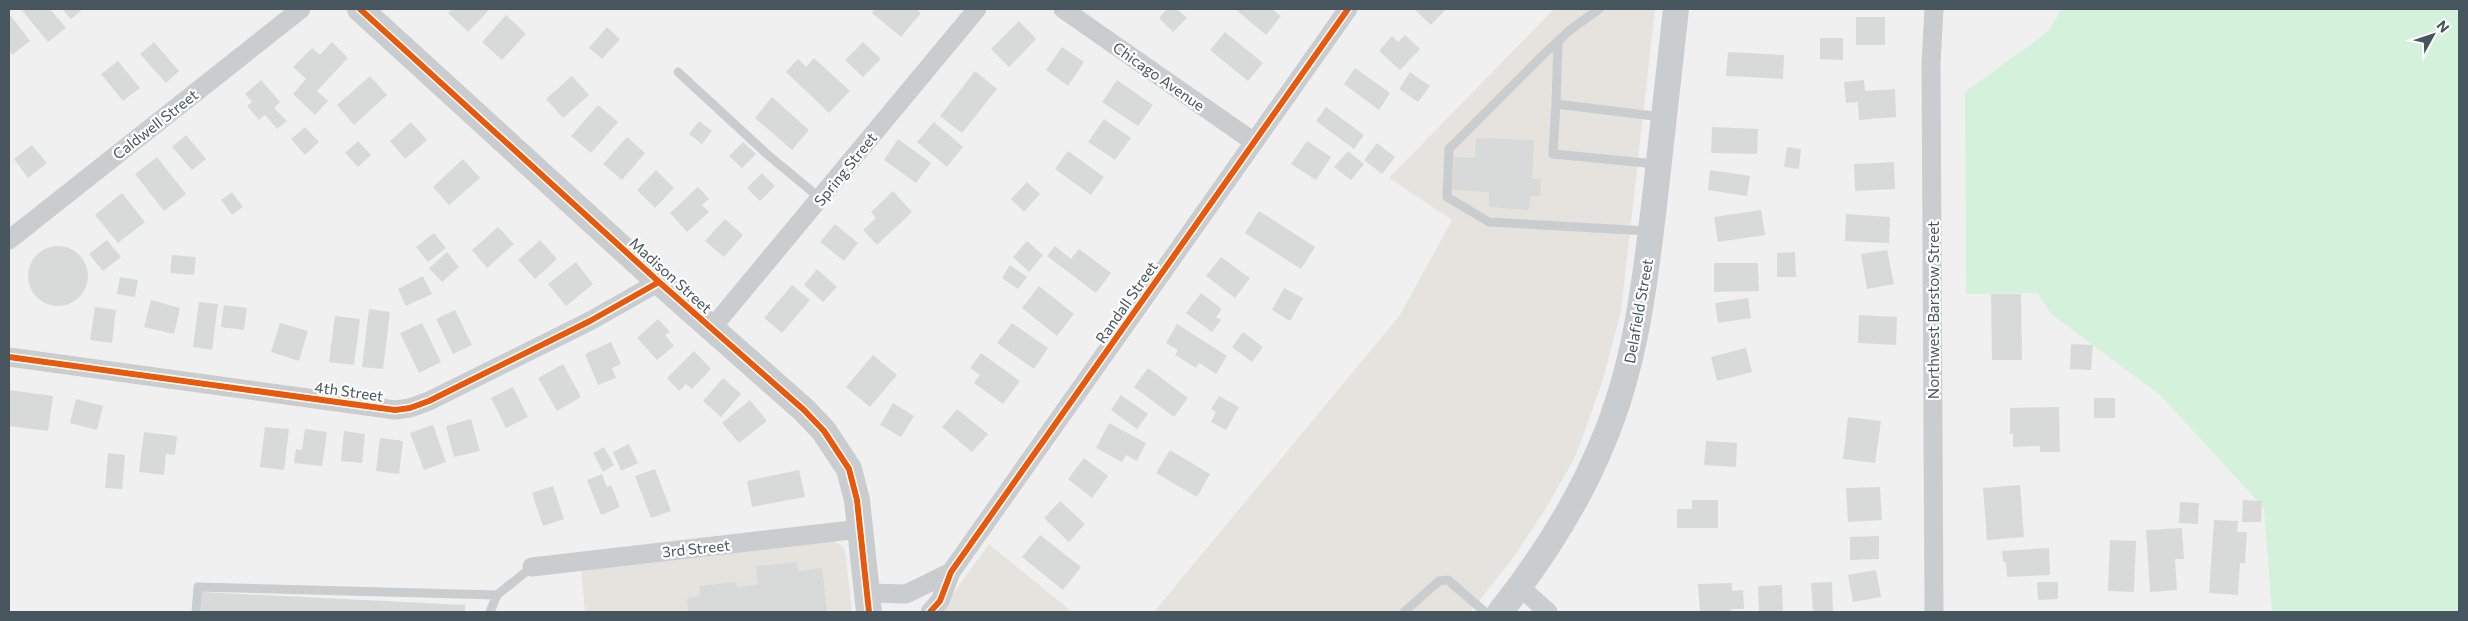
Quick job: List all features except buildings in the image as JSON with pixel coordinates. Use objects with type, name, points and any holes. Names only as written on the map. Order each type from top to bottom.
[{"type":"street","name":"Caldwell Street","points":[[9,240],[301,9]]},
{"type":"street","name":"Madison Street","points":[[360,9],[658,282],[804,410],[830,439],[849,469],[858,500],[868,603]]},
{"type":"street","name":"Spring Street","points":[[711,329],[977,9]]},
{"type":"street","name":"Chicago Avenue","points":[[1063,9],[1254,142]]},
{"type":"street","name":"Randall Street","points":[[930,612],[940,601],[951,572],[1348,9]]},
{"type":"street","name":"Delafield Street","points":[[1506,606],[1564,521],[1603,444],[1635,342],[1651,231],[1676,9]]},
{"type":"street","name":"Northwest Barstow Street","points":[[1934,9],[1931,64],[1934,612]]},
{"type":"street","name":"4th Street","points":[[9,357],[395,410],[410,408],[429,401],[590,321],[658,282]]},
{"type":"street","name":"3rd Street","points":[[532,567],[860,529]]},
{"type":"street","name":"Randall Street","points":[[868,603],[906,594],[951,572]]},
{"type":"street","points":[[1506,606],[1548,612]]},
{"type":"lane","points":[[1600,9],[1558,41],[1449,149],[1447,197],[1488,222],[1651,231]]},
{"type":"lane","points":[[1558,41],[1553,154],[1658,165]]},
{"type":"lane","points":[[678,72],[768,155],[821,199]]},
{"type":"lane","points":[[1556,104],[1664,117]]},
{"type":"lane","points":[[490,612],[497,595],[532,567]]},
{"type":"lane","points":[[1404,612],[1439,581],[1448,580],[1506,606]]},
{"type":"lane","points":[[196,612],[198,587],[497,595]]},
{"type":"shaded area","points":[[1554,9],[1655,9],[1621,311],[1602,383],[1575,457],[1546,508],[1510,562],[1470,612],[1154,612],[1400,315],[1452,220],[1389,178]]},
{"type":"shaded area","points":[[830,540],[840,544],[845,550],[852,612],[585,612],[581,568]]},
{"type":"shaded area","points":[[989,544],[1072,612],[940,612]]},
{"type":"green space","points":[[2061,9],[2459,9],[2459,612],[2272,612],[2264,508],[2160,395],[2050,313],[2038,293],[1966,294],[1965,92],[2049,31]]},
{"type":"cycle path","points":[[360,9],[659,282],[804,410],[824,431],[849,469],[857,500],[869,612]]},
{"type":"cycle path","points":[[930,612],[940,601],[951,572],[1348,9]]},
{"type":"cycle path","points":[[9,357],[395,410],[410,408],[429,401],[590,321],[659,282]]}]
